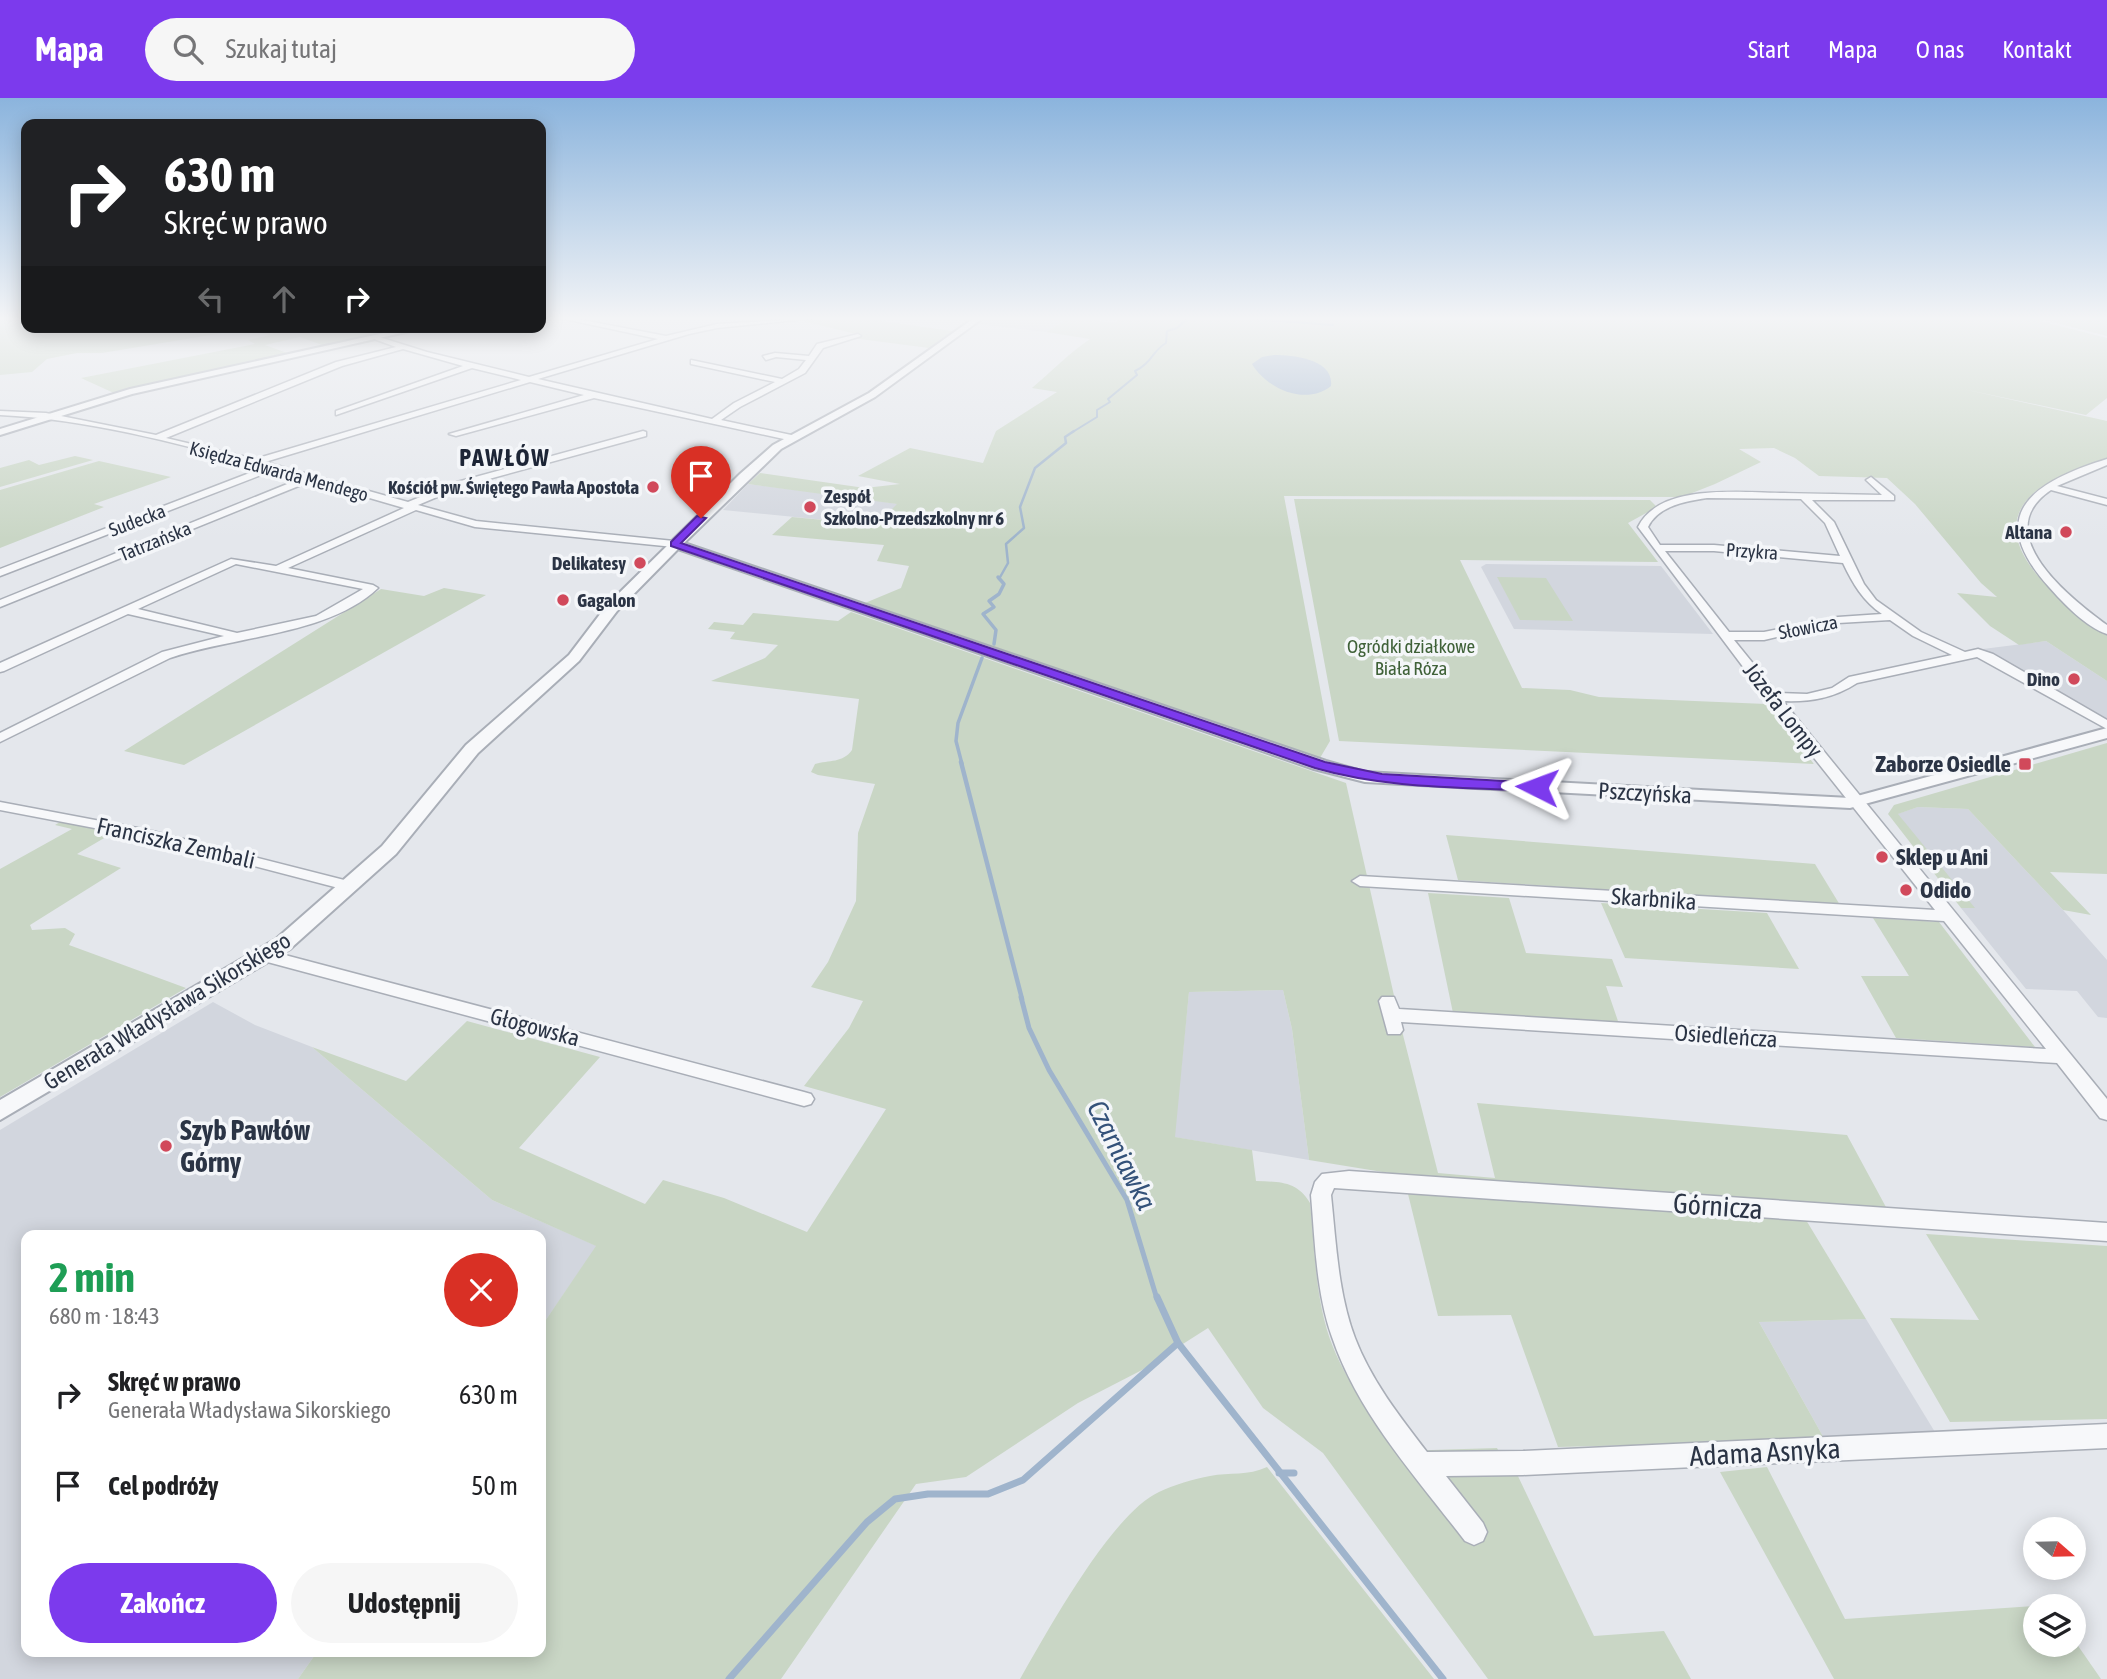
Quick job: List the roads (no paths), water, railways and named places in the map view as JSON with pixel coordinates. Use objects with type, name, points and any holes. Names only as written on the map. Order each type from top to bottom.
[{"type":"street","points":[[0,432],[134,392]]},
{"type":"street","points":[[156,439],[271,392]]},
{"type":"street","points":[[339,413],[398,392]]},
{"type":"street","points":[[255,462],[489,392]]},
{"type":"street","points":[[403,427],[517,392]]},
{"type":"street","points":[[580,392],[793,438]]},
{"type":"street","points":[[713,422],[762,392]]},
{"type":"street","name":"Generała Władysława Sikorskiego","points":[[0,1111],[266,956],[350,886],[403,834],[472,749],[574,658],[612,608],[765,456],[878,392]]},
{"type":"street","points":[[453,434],[593,395]]},
{"type":"street","name":"Księdza Edwarda Mendego","points":[[0,413],[49,416],[156,439],[255,462],[410,507],[501,528],[674,544]]},
{"type":"street","points":[[278,569],[460,484],[643,434]]},
{"type":"street","points":[[2107,462],[2049,487],[2033,499],[2024,514],[2022,529],[2025,545],[2036,566],[2055,589],[2107,631]]},
{"type":"street","name":"Sudecka","points":[[0,573],[274,467]]},
{"type":"street","points":[[2089,469],[2107,474]]},
{"type":"street","name":"Tatrzańska","points":[[0,604],[310,478]]},
{"type":"street","name":"Józefa Lompy","points":[[1871,480],[1891,498],[1726,494],[1687,498],[1658,511],[1644,521],[1644,530],[1772,697],[2107,1114]]},
{"type":"street","points":[[2049,487],[2107,502]]},
{"type":"street","points":[[1804,497],[1829,522],[1847,560],[1872,602],[1917,634],[1961,656]]},
{"type":"street","name":"Pszczyńska","points":[[674,544],[1348,774],[1418,781],[1857,802],[2107,733]]},
{"type":"street","name":"Przykra","points":[[1657,548],[1737,550],[1847,560]]},
{"type":"street","points":[[0,668],[235,561],[373,588],[320,619],[238,635],[166,655]]},
{"type":"street","points":[[127,610],[238,635]]},
{"type":"street","name":"Słowicza","points":[[1725,636],[1764,636],[1838,620],[1891,617]]},
{"type":"street","points":[[0,738],[215,630]]},
{"type":"street","points":[[1772,697],[1817,695],[1836,691],[1853,680],[1978,653],[2107,725]]},
{"type":"street","name":"Franciszka Zembali","points":[[0,806],[149,834],[350,886]]},
{"type":"street","name":"Skarbnika","points":[[1360,882],[1949,916]]},
{"type":"street","name":"Głogowska","points":[[266,956],[804,1099]]},
{"type":"street","name":"Osiedleńcza","points":[[1391,1015],[2062,1056]]},
{"type":"street","name":"Górnicza","points":[[1423,1464],[1367,1387],[1344,1339],[1332,1289],[1321,1195],[1322,1188],[1329,1181],[1349,1179],[2107,1232]]},
{"type":"street","name":"Adama Asnyka","points":[[1423,1464],[1523,1463],[2107,1436]]},
{"type":"street","points":[[1423,1464],[1474,1532]]},
{"type":"water","points":[[1288,392],[1321,392],[1310,395]]},
{"type":"waterway","name":"Czarniawka","points":[[1071,433],[1097,417],[1097,410],[1110,402],[1108,399],[1117,392]]},
{"type":"waterway","name":"Czarniawka","points":[[999,578],[1008,563],[1006,544],[1024,528],[1020,507],[1035,468],[1066,443],[1065,437],[1071,433]]},
{"type":"waterway","name":"Czarniawka","points":[[994,644],[996,630],[983,614],[994,607],[989,601],[999,594],[1004,584],[999,578]]},
{"type":"waterway","name":"Czarniawka","points":[[962,764],[956,741],[958,723],[982,658]]},
{"type":"waterway","name":"Czarniawka","points":[[961,762],[1022,999]]},
{"type":"waterway","name":"Czarniawka","points":[[1021,997],[1029,1028],[1049,1070],[1127,1200],[1157,1299]]},
{"type":"waterway","name":"Czarniawka","points":[[1157,1297],[1178,1343]]},
{"type":"waterway","points":[[729,1679],[867,1522],[895,1499],[928,1494],[988,1494],[1023,1480],[1178,1343]]},
{"type":"waterway","name":"Czarniawka","points":[[1178,1343],[1281,1473]]},
{"type":"waterway","points":[[1281,1473],[1294,1473]]},
{"type":"waterway","name":"Czarniawka","points":[[1281,1473],[1443,1679]]},
{"type":"place","name":"Kościół pw. Świętego Pawła Apostoła","points":[[653,487]]},
{"type":"place","name":"Zespół Szkolno-Przedszkolny nr 6","points":[[810,507]]},
{"type":"place","name":"Altana","points":[[2066,532]]},
{"type":"place","name":"Delikatesy","points":[[640,563]]},
{"type":"place","name":"Gagalon","points":[[563,600]]},
{"type":"place","name":"Dino","points":[[2074,679]]},
{"type":"place","name":"Zaborze Osiedle","points":[[2025,764]]},
{"type":"place","name":"Sklep u Ani","points":[[1882,857]]},
{"type":"place","name":"Odido","points":[[1906,890]]},
{"type":"place","name":"Szyb Pawłów Górny","points":[[166,1146]]},
{"type":"district","name":"PAWŁÓW","points":[[505,457]]},
{"type":"park label","name":"Ogródki działkowe Biała Róza","points":[[1411,657]]}]
